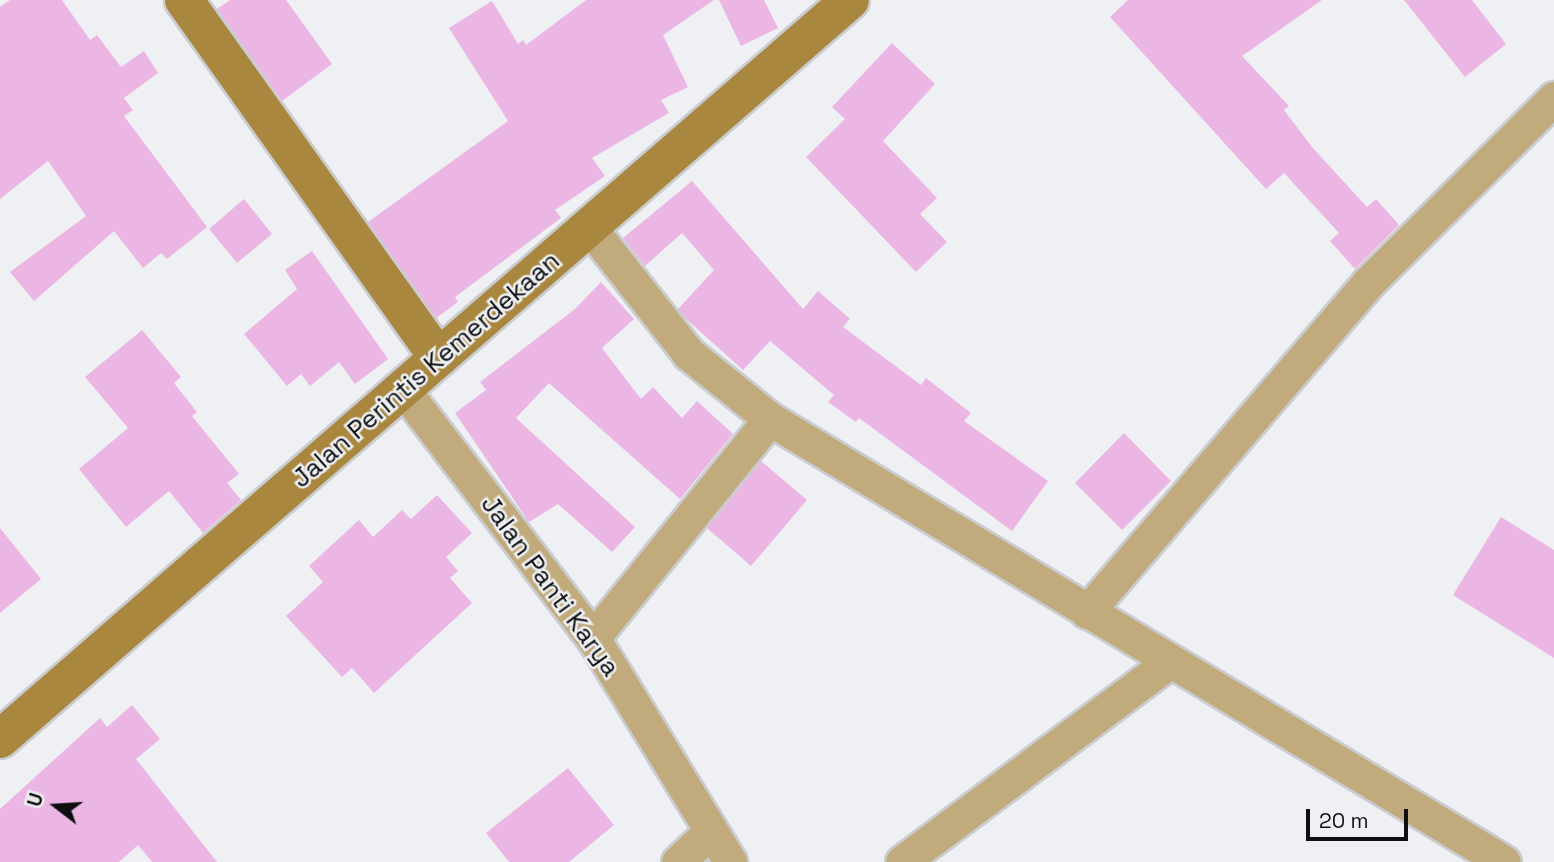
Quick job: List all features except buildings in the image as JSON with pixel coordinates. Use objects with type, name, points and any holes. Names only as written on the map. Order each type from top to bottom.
[{"type":"street","points":[[184,0],[438,358]]},
{"type":"street","name":"Jalan Perintis Kemerdekaan","points":[[0,739],[438,358],[591,229],[850,0]]},
{"type":"street","points":[[1087,612],[1370,282],[1554,99]]},
{"type":"street","points":[[591,229],[681,345],[771,419],[1168,663],[1504,862]]},
{"type":"street","name":"Jalan Panti Karya","points":[[403,389],[593,638],[709,833],[730,862]]},
{"type":"street","points":[[593,638],[771,419]]},
{"type":"street","points":[[902,862],[1168,663]]},
{"type":"street","points":[[678,862],[709,833]]}]
